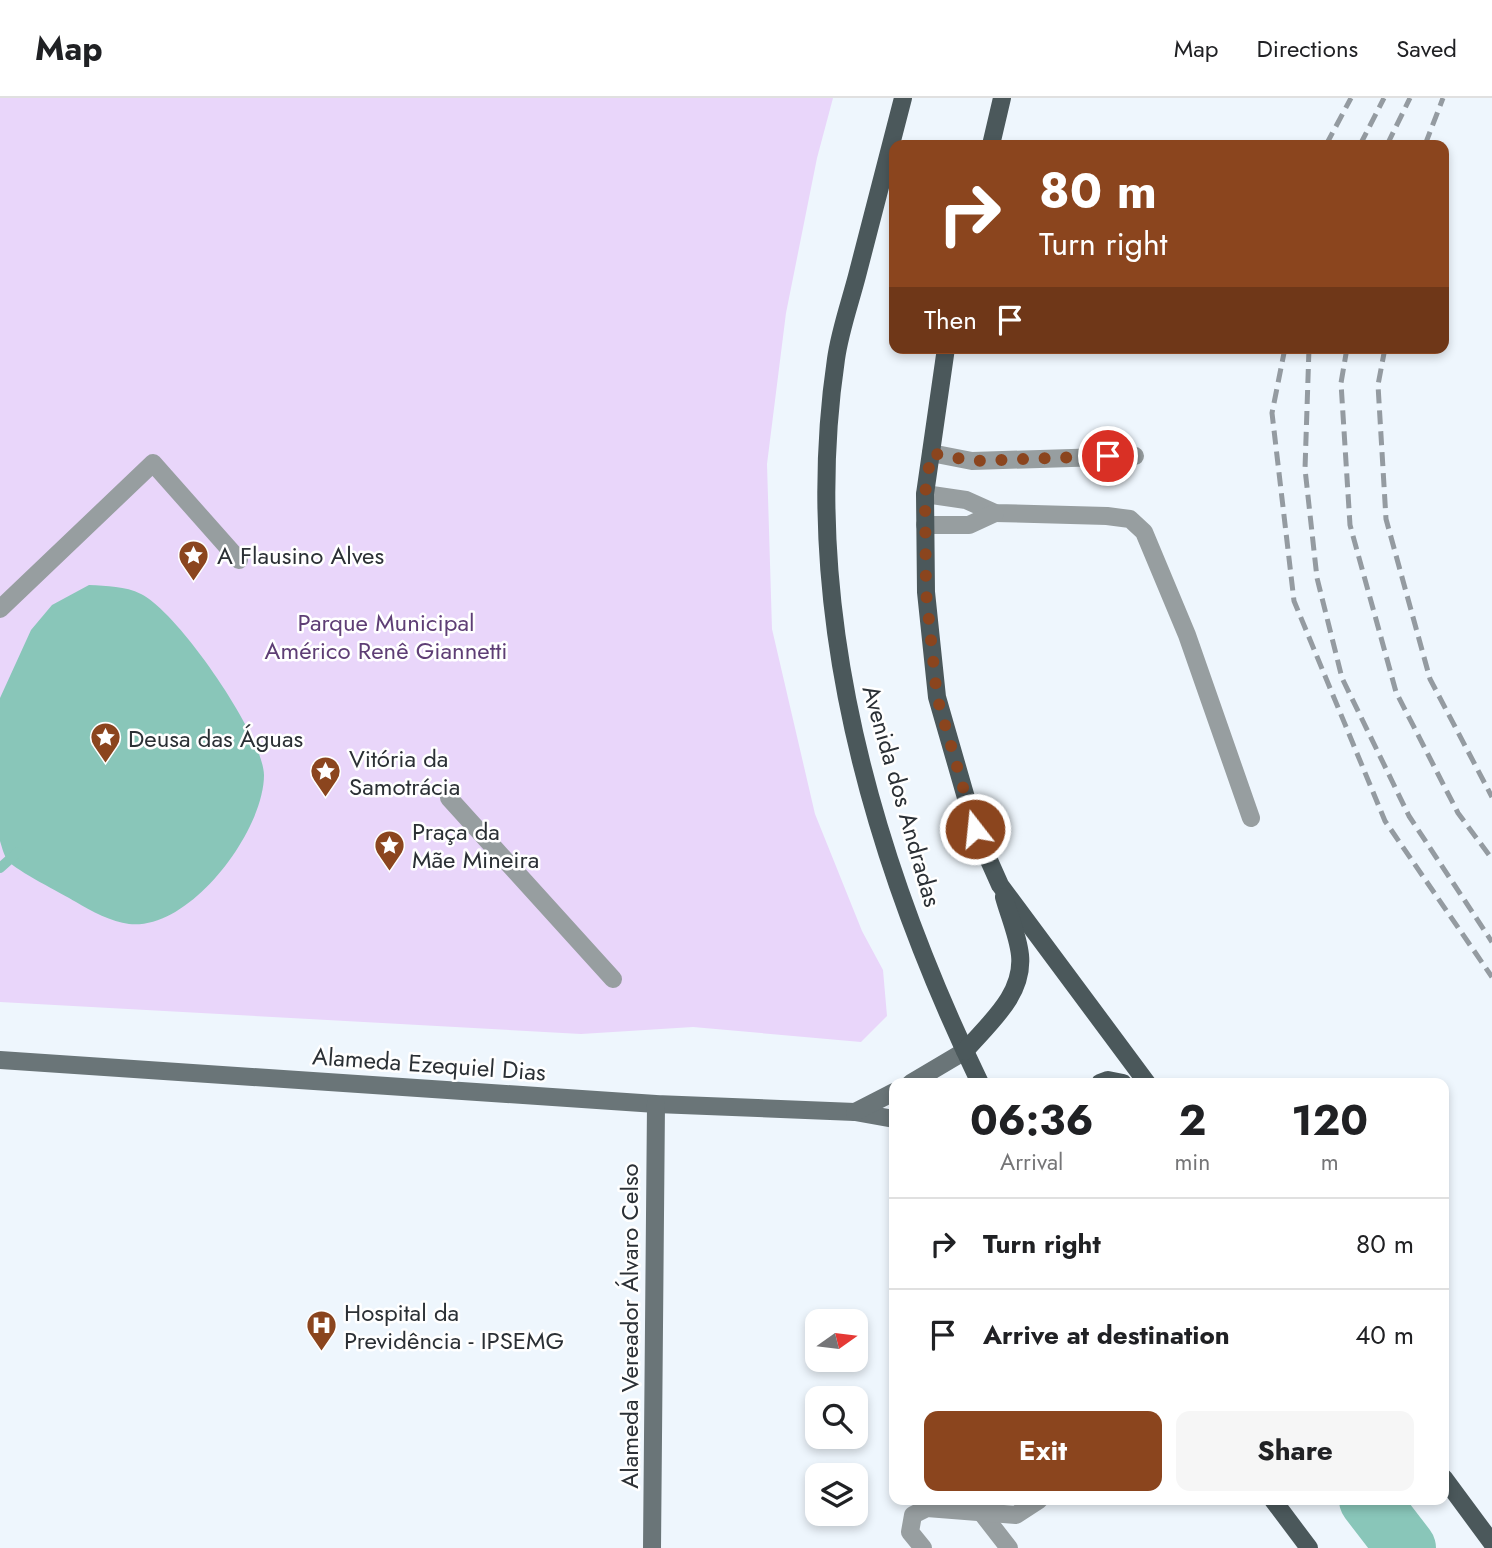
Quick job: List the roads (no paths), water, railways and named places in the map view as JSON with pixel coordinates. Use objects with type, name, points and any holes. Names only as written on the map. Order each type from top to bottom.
[{"type":"main road","name":"Avenida dos Andradas","points":[[891,140],[902,98]]},
{"type":"main road","points":[[992,140],[1002,98]]},
{"type":"main road","name":"Avenida dos Andradas","points":[[889,149],[836,357],[827,454],[828,546],[835,632],[856,739],[895,879],[978,1078]]},
{"type":"main road","points":[[945,354],[925,494],[926,592],[937,697],[975,829],[1000,885],[1020,955],[1017,984],[1004,1007],[965,1051]]},
{"type":"main road","points":[[1000,885],[1143,1078]]},
{"type":"main road","points":[[1449,1485],[1492,1543]]},
{"type":"main road","points":[[1277,1505],[1309,1548]]},
{"type":"street","points":[[919,1078],[965,1051]]},
{"type":"street","name":"Alameda Ezequiel Dias","points":[[0,1060],[656,1104],[855,1112],[889,1118]]},
{"type":"street","name":"Alameda Ezequiel Dias","points":[[855,1112],[889,1095]]},
{"type":"street","name":"Alameda Vereador Álvaro Celso","points":[[652,1548],[656,1104]]},
{"type":"lane","points":[[931,453],[972,461],[1135,456]]},
{"type":"lane","points":[[0,609],[153,463],[239,560]]},
{"type":"lane","points":[[925,494],[966,500],[995,513],[1130,519],[1144,532],[1187,635],[1251,818]]},
{"type":"lane","points":[[925,525],[969,525],[995,513]]},
{"type":"lane","points":[[449,798],[612,979]]},
{"type":"lane","points":[[923,1548],[910,1532],[913,1515],[926,1508],[947,1505],[1016,1515],[1031,1505]]},
{"type":"lane","points":[[981,1512],[1009,1548]]},
{"type":"waterway","points":[[0,868],[18,852]]},
{"type":"waterway","points":[[1373,1505],[1406,1548]]},
{"type":"railway","points":[[1329,140],[1351,98]]},
{"type":"railway","points":[[1363,140],[1384,98]]},
{"type":"railway","points":[[1389,140],[1410,98]]},
{"type":"railway","points":[[1427,140],[1443,98]]},
{"type":"railway","points":[[1284,354],[1272,413],[1294,601],[1385,821],[1492,977]]},
{"type":"railway","points":[[1309,354],[1305,469],[1317,578],[1342,678],[1409,816],[1492,942]]},
{"type":"railway","points":[[1346,354],[1341,383],[1350,525],[1396,692],[1458,813],[1492,859]]},
{"type":"railway","points":[[1384,354],[1378,385],[1386,519],[1430,679],[1492,797]]},
{"type":"place","name":"A Flausino Alves","points":[[194,582]]},
{"type":"place","name":"Deusa das Águas","points":[[105,765]]},
{"type":"place","name":"Vitória da Samotrácia","points":[[326,799]]},
{"type":"place","name":"Praça da Mãe Mineira","points":[[389,872]]},
{"type":"place","name":"Hospital da Previdência - IPSEMG","points":[[321,1353]]},
{"type":"park label","name":"Parque Municipal Américo Renê Giannetti","points":[[386,636]]}]
